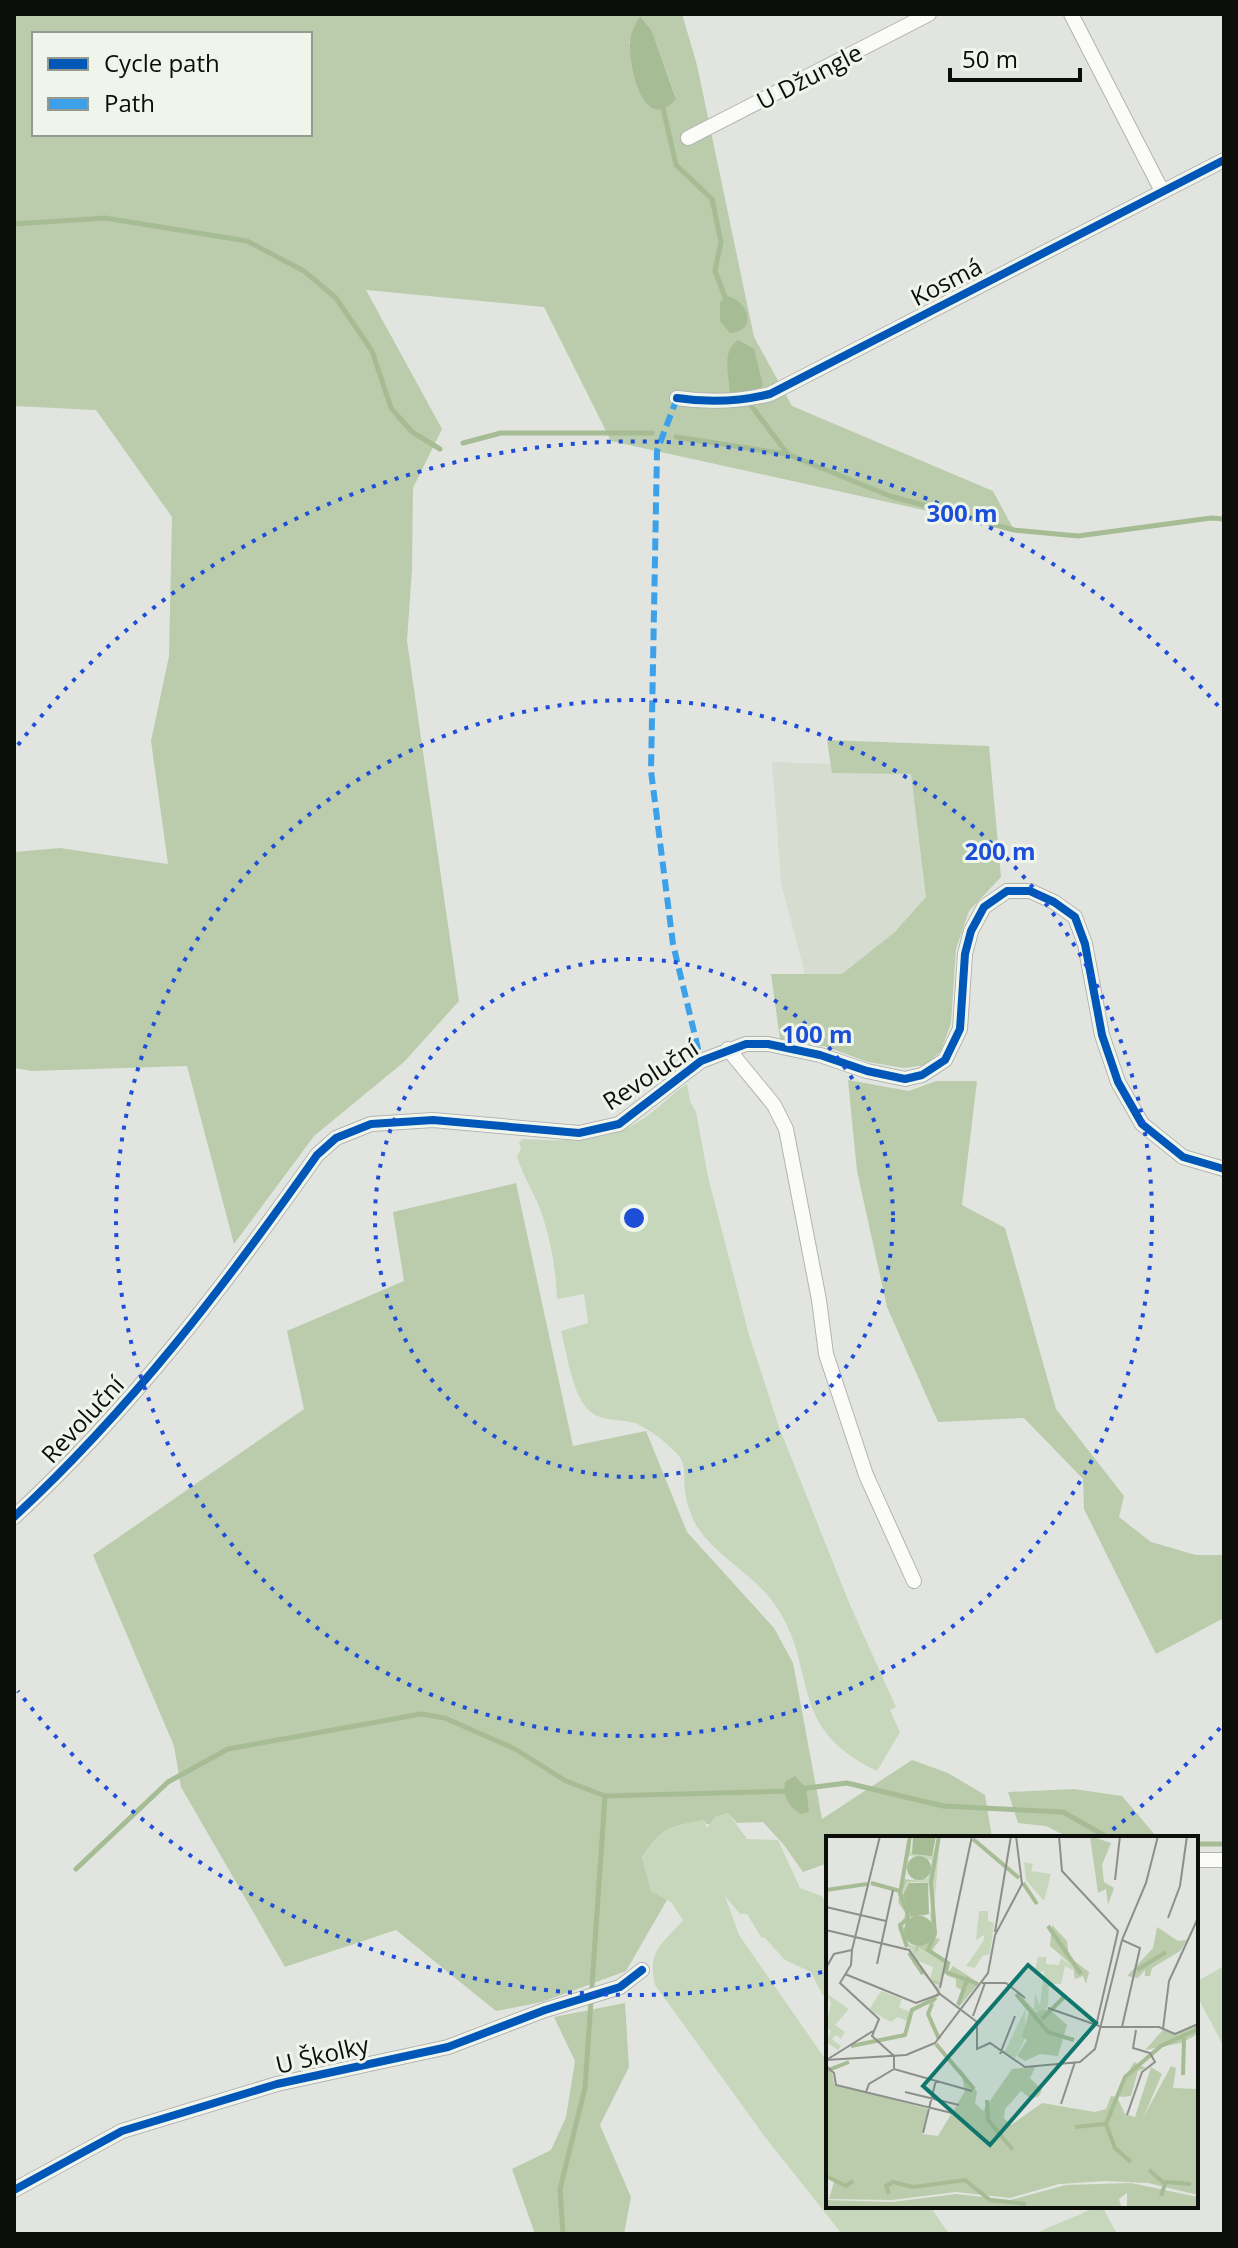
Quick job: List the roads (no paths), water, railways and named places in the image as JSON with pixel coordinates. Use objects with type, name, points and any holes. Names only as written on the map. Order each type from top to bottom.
[{"type":"street","name":"U Džungle","points":[[688,138],[929,14]]},
{"type":"street","points":[[1071,14],[1162,191]]},
{"type":"street","name":"Kosmá","points":[[677,398],[740,402],[770,394],[1224,160]]},
{"type":"street","name":"Revoluční","points":[[14,1517],[128,1401],[202,1313],[317,1155],[336,1138],[371,1124],[433,1120],[579,1133],[619,1124],[701,1061],[746,1044],[768,1044],[820,1055],[867,1071],[905,1079],[922,1075],[945,1060],[960,1029],[965,954],[971,931],[984,907],[1007,891],[1030,891],[1054,902],[1075,917],[1085,944],[1102,1035],[1118,1082],[1142,1124],[1183,1157],[1224,1169]]},
{"type":"street","points":[[728,1049],[774,1105],[786,1129],[819,1300],[826,1354],[866,1475],[914,1581]]},
{"type":"street","points":[[1198,1860],[1224,1860]]},
{"type":"street","name":"U Školky","points":[[14,2190],[122,2131],[277,2084],[448,2047],[545,2010],[620,1987],[642,1970]]},
{"type":"waterway","points":[[663,108],[676,165],[712,199],[721,242],[715,271],[727,302]]},
{"type":"waterway","points":[[14,224],[105,218],[247,241],[304,271],[336,298],[372,351],[391,408],[412,432],[440,449]]},
{"type":"waterway","points":[[749,403],[787,453]]},
{"type":"waterway","points":[[463,443],[501,433],[652,433]]},
{"type":"waterway","points":[[676,437],[787,454],[890,496],[1014,530],[1078,536],[1211,518],[1224,519]]},
{"type":"waterway","points":[[76,1869],[168,1782],[228,1749],[421,1714],[445,1718],[515,1749],[566,1781],[605,1796],[789,1791]]},
{"type":"waterway","points":[[799,1789],[847,1783],[943,1806],[1063,1812],[1105,1836]]},
{"type":"waterway","points":[[563,2234],[560,2189],[585,2088],[605,1796]]},
{"type":"waterway","points":[[1198,1844],[1224,1844]]}]
